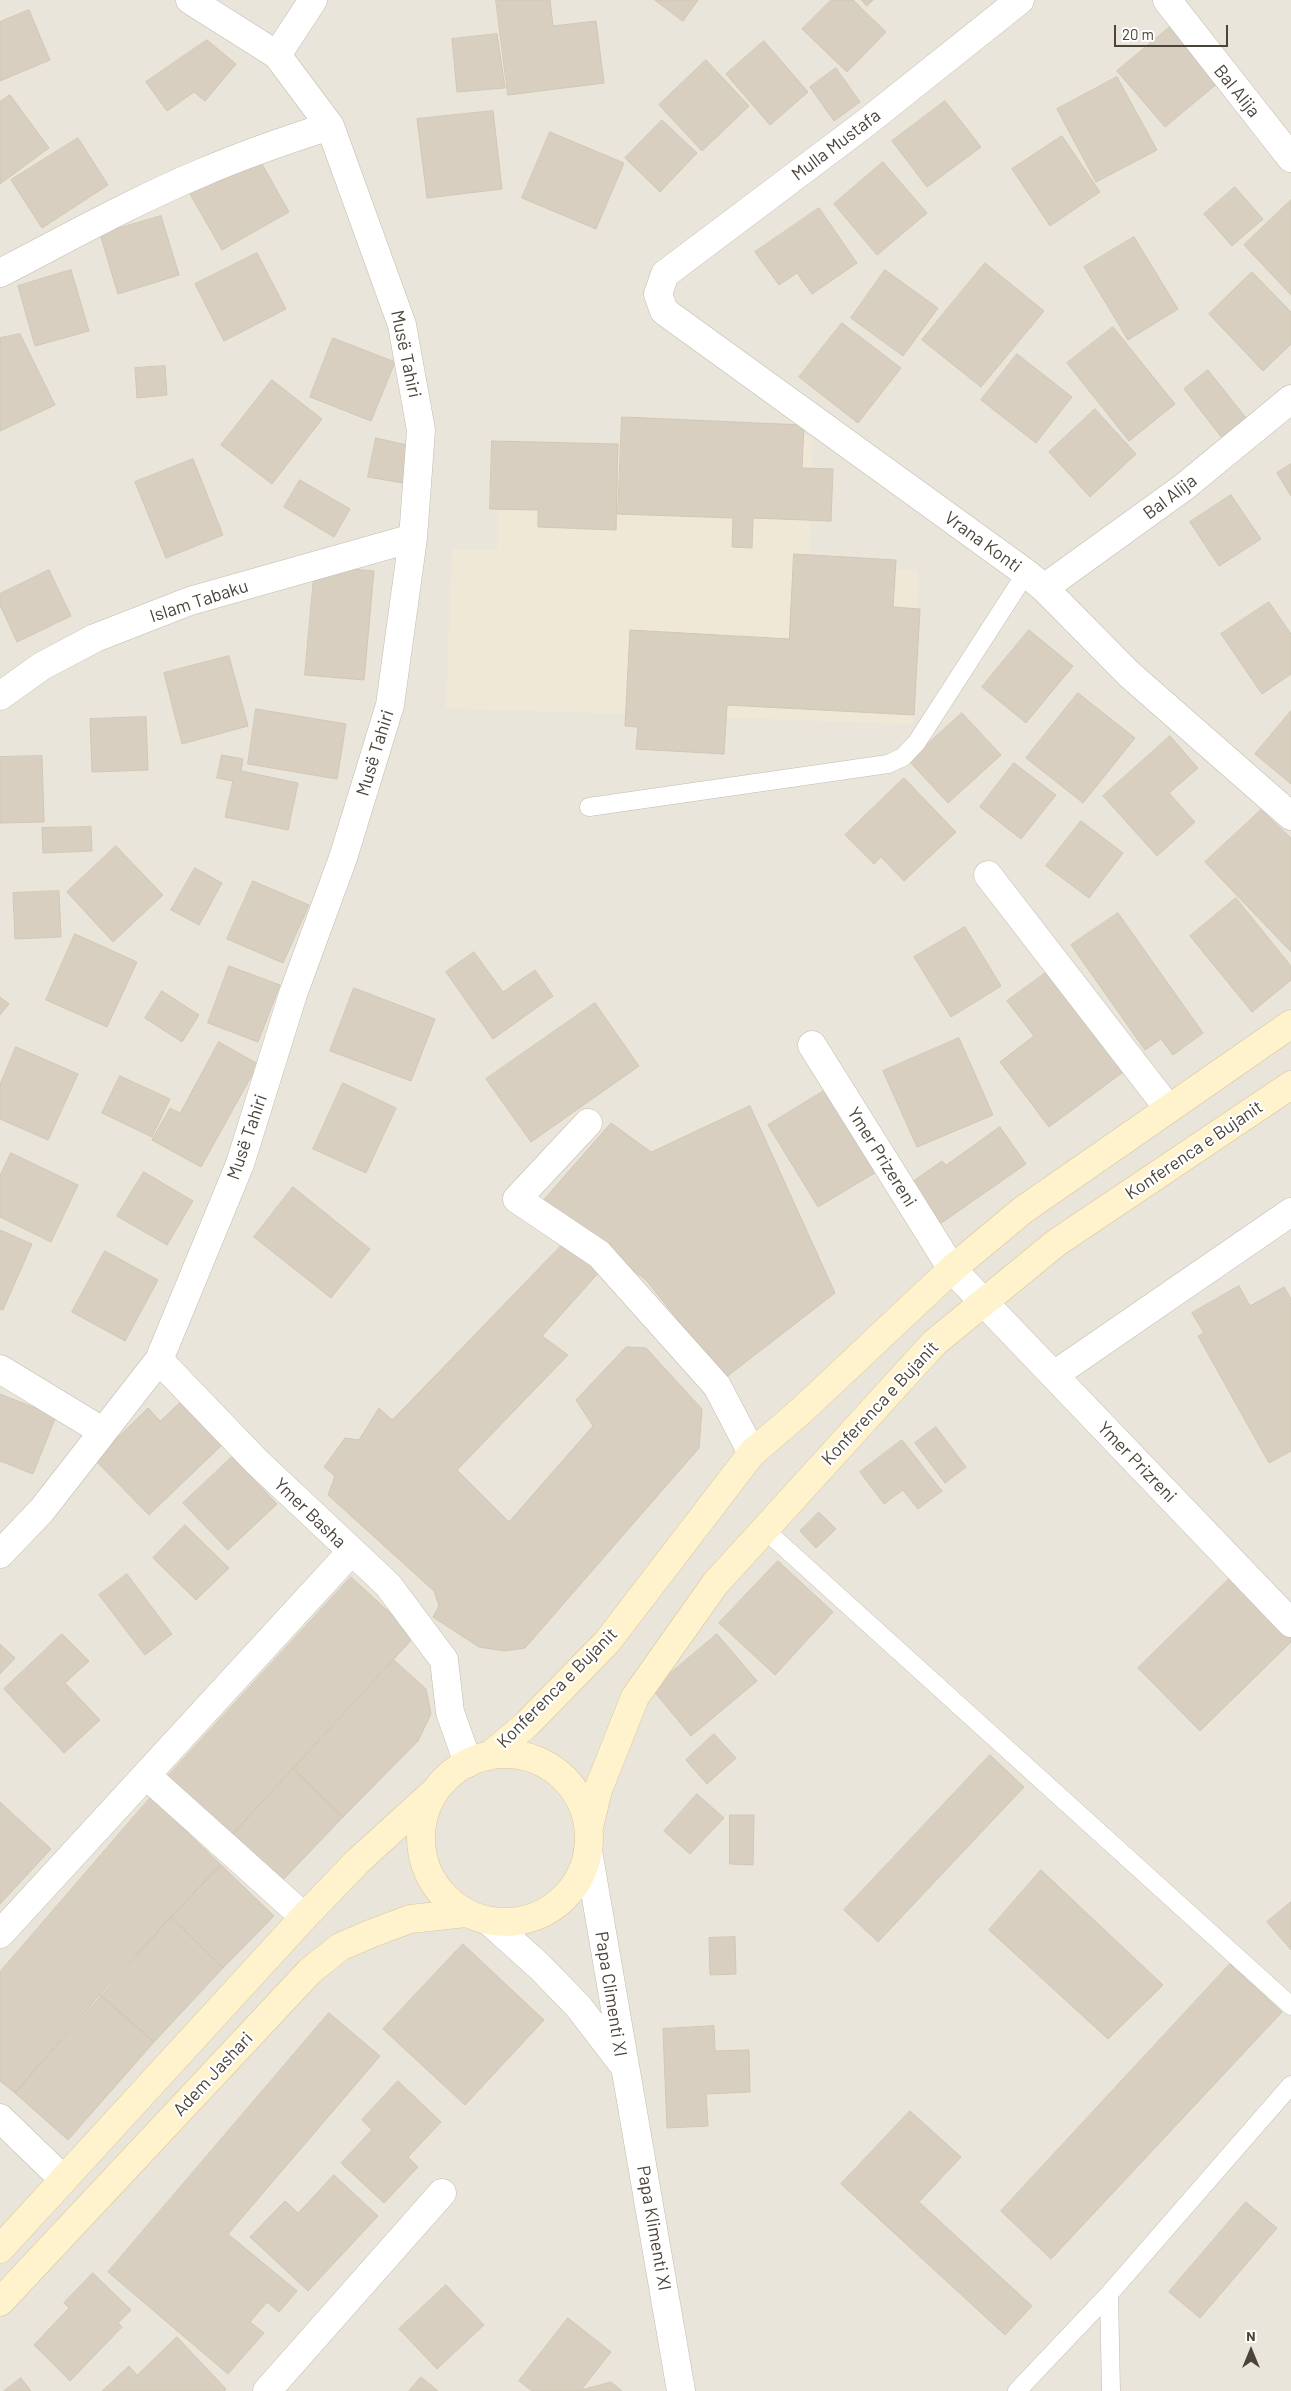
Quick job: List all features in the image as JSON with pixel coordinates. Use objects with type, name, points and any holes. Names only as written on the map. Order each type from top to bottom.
[{"type":"main road","name":"Konferenca e Bujanit","points":[[479,1759],[527,1724],[608,1642],[752,1453],[801,1411],[952,1269],[1023,1210],[1291,1024]]},
{"type":"main road","name":"Konferenca e Bujanit","points":[[589,1839],[598,1790],[635,1697],[715,1584],[934,1343],[1056,1243],[1291,1085]]},
{"type":"main road","points":[[0,2249],[304,1917],[358,1861],[450,1775],[479,1759],[519,1756],[534,1760],[555,1770],[571,1786],[583,1805],[589,1839],[582,1873],[570,1892],[554,1907],[534,1917],[512,1922],[478,1917],[447,1899],[432,1880],[423,1859],[421,1836],[425,1812],[435,1791]]},
{"type":"main road","name":"Adem Jashari","points":[[0,2302],[310,1971],[340,1948],[410,1919],[478,1917]]},
{"type":"street","name":"Musë Tahiri","points":[[159,1360],[240,1164],[294,994],[343,858],[388,714],[413,538],[422,430],[402,325],[330,126],[277,55],[190,0]]},
{"type":"street","points":[[277,55],[313,0]]},
{"type":"street","name":"Mulla Mustafa","points":[[658,294],[666,274],[867,122],[1020,0]]},
{"type":"street","name":"Bal Alija","points":[[1167,0],[1291,158]]},
{"type":"street","points":[[0,273],[128,206],[199,174],[263,148],[330,126]]},
{"type":"street","name":"Vrana Konti","points":[[658,294],[664,311],[1035,581],[1129,674],[1291,816]]},
{"type":"street","name":"Bal Alija","points":[[1035,581],[1184,487],[1291,400]]},
{"type":"street","name":"Islam Tabaku","points":[[0,696],[42,666],[95,638],[190,601],[413,538]]},
{"type":"street","points":[[988,875],[1168,1108]]},
{"type":"street","name":"Ymer Prizereni","points":[[812,1045],[952,1269],[984,1301]]},
{"type":"street","points":[[588,1123],[517,1200],[599,1254],[717,1386],[752,1453]]},
{"type":"street","points":[[1054,1375],[1291,1212]]},
{"type":"street","name":"Ymer Prizreni","points":[[984,1301],[1291,1623]]},
{"type":"street","points":[[0,1554],[42,1510],[159,1360]]},
{"type":"street","name":"Ymer Basha","points":[[159,1360],[257,1462],[388,1585],[444,1660],[450,1712],[479,1759]]},
{"type":"street","points":[[0,1369],[102,1431]]},
{"type":"street","points":[[0,1934],[351,1552]]},
{"type":"street","points":[[146,1775],[304,1917]]},
{"type":"street","name":"Papa Climenti XI","points":[[589,1839],[624,2065]]},
{"type":"street","name":"Papa Climenti XI","points":[[478,1917],[539,1966],[578,2006],[624,2065]]},
{"type":"street","name":"Papa Klimenti XI","points":[[624,2065],[636,2124],[681,2391]]},
{"type":"street","points":[[0,2118],[63,2179]]},
{"type":"street","points":[[267,2391],[442,2193]]},
{"type":"lane","points":[[589,807],[888,764],[903,757],[917,742],[1035,581]]},
{"type":"lane","points":[[764,1529],[1291,2006]]},
{"type":"lane","points":[[1017,2391],[1108,2294],[1291,2085]]},
{"type":"lane","points":[[1108,2294],[1111,2391]]},
{"type":"shaded area","points":[[0,0],[1291,0],[1291,2391],[0,2391]]},
{"type":"shaded area","points":[[631,429],[813,436],[809,566],[918,570],[913,724],[446,708],[452,549],[497,550],[500,453],[630,457]]},
{"type":"building","points":[[496,0],[550,0],[553,26],[596,21],[604,83],[508,95]]},
{"type":"building","points":[[655,0],[698,0],[683,21]]},
{"type":"building","points":[[831,0],[853,0],[886,32],[847,72],[802,29]]},
{"type":"building","points":[[862,0],[873,0],[867,6]]},
{"type":"building","points":[[29,10],[50,60],[0,81],[0,22]]},
{"type":"building","points":[[1177,21],[1224,78],[1165,127],[1117,71]]},
{"type":"building","points":[[497,34],[505,88],[457,92],[452,39]]},
{"type":"building","points":[[207,40],[236,64],[205,101],[194,92],[167,111],[146,82]]},
{"type":"building","points":[[764,41],[808,92],[770,125],[726,74]]},
{"type":"building","points":[[706,60],[749,106],[702,151],[659,105]]},
{"type":"building","points":[[836,68],[860,102],[834,121],[810,87]]},
{"type":"building","points":[[1117,77],[1157,150],[1096,182],[1057,109]]},
{"type":"building","points":[[10,95],[49,148],[0,184],[0,102]]},
{"type":"building","points":[[945,101],[981,147],[927,187],[892,141]]},
{"type":"building","points":[[493,111],[502,189],[427,198],[417,119]]},
{"type":"building","points":[[662,120],[697,153],[660,192],[625,158]]},
{"type":"building","points":[[550,132],[624,163],[596,229],[522,198]]},
{"type":"building","points":[[1062,136],[1100,192],[1050,226],[1012,169]]},
{"type":"building","points":[[78,138],[108,185],[42,228],[11,180]]},
{"type":"building","points":[[257,155],[289,212],[222,250],[190,194]]},
{"type":"building","points":[[883,162],[927,213],[877,255],[834,204]]},
{"type":"building","points":[[1235,187],[1263,219],[1232,246],[1204,214]]},
{"type":"building","points":[[1291,200],[1291,295],[1244,245]]},
{"type":"building","points":[[819,208],[857,263],[812,294],[797,273],[779,285],[755,252]]},
{"type":"building","points":[[161,216],[179,275],[118,294],[100,234]]},
{"type":"building","points":[[1134,237],[1178,309],[1128,340],[1084,267]]},
{"type":"building","points":[[257,253],[286,309],[224,341],[195,284]]},
{"type":"building","points":[[985,263],[1044,311],[981,387],[922,340]]},
{"type":"building","points":[[71,270],[89,331],[35,346],[18,286]]},
{"type":"building","points":[[885,270],[938,308],[903,356],[851,318]]},
{"type":"building","points":[[1252,272],[1291,312],[1291,344],[1263,371],[1209,314]]},
{"type":"building","points":[[842,323],[901,368],[858,423],[799,377]]},
{"type":"building","points":[[1113,327],[1175,404],[1129,441],[1067,363]]},
{"type":"building","points":[[20,334],[55,405],[0,431],[0,338]]},
{"type":"building","points":[[333,338],[395,362],[371,421],[310,397]]},
{"type":"building","points":[[1017,354],[1072,397],[1036,443],[981,400]]},
{"type":"building","points":[[165,366],[167,395],[137,398],[135,368]]},
{"type":"building","points":[[1208,370],[1246,418],[1222,438],[1184,389]]},
{"type":"building","points":[[272,380],[322,419],[272,484],[221,445]]},
{"type":"building","points":[[1095,409],[1136,454],[1090,497],[1049,452]]},
{"type":"building","points":[[622,417],[804,425],[802,468],[833,469],[831,521],[753,518],[752,548],[732,547],[733,518],[618,514]]},
{"type":"building","points":[[376,438],[411,446],[403,483],[368,477]]},
{"type":"building","points":[[492,441],[618,444],[616,530],[538,527],[538,510],[490,509]]},
{"type":"building","points":[[193,459],[223,535],[166,558],[135,482]]},
{"type":"building","points":[[1291,464],[1291,496],[1277,473]]},
{"type":"building","points":[[300,480],[350,509],[334,537],[284,507]]},
{"type":"building","points":[[1231,495],[1261,539],[1219,566],[1190,522]]},
{"type":"building","points":[[794,554],[896,560],[893,607],[920,609],[914,715],[727,705],[724,754],[636,749],[638,727],[625,726],[630,630],[789,639]]},
{"type":"building","points":[[315,566],[374,571],[364,680],[305,675]]},
{"type":"building","points":[[49,570],[71,616],[17,642],[0,605],[0,594]]},
{"type":"building","points":[[1269,602],[1291,634],[1291,674],[1262,694],[1221,634]]},
{"type":"building","points":[[1029,630],[1073,666],[1026,723],[982,687]]},
{"type":"building","points":[[229,656],[248,726],[182,744],[164,673]]},
{"type":"building","points":[[1078,693],[1135,738],[1083,803],[1026,758]]},
{"type":"building","points":[[256,709],[346,724],[337,779],[248,764]]},
{"type":"building","points":[[1291,711],[1291,784],[1255,754]]},
{"type":"building","points":[[962,713],[1001,755],[948,803],[909,761]]},
{"type":"building","points":[[146,717],[148,770],[92,772],[90,719]]},
{"type":"building","points":[[1170,736],[1198,768],[1169,793],[1195,822],[1157,856],[1103,796]]},
{"type":"building","points":[[222,755],[243,759],[241,771],[298,783],[288,830],[225,817],[233,781],[217,778]]},
{"type":"building","points":[[42,756],[44,822],[0,823],[0,757]]},
{"type":"building","points":[[1014,763],[1056,795],[1021,839],[980,807]]},
{"type":"building","points":[[904,778],[956,832],[904,881],[881,857],[874,864],[845,835]]},
{"type":"building","points":[[1261,810],[1291,838],[1291,952],[1205,862]]},
{"type":"building","points":[[1081,821],[1123,853],[1089,898],[1046,866]]},
{"type":"building","points":[[91,827],[92,851],[43,853],[42,828]]},
{"type":"building","points":[[116,846],[163,895],[113,942],[67,892]]},
{"type":"building","points":[[195,868],[222,883],[199,925],[171,910]]},
{"type":"building","points":[[253,881],[309,905],[283,963],[227,939]]},
{"type":"building","points":[[59,891],[61,937],[15,939],[13,893]]},
{"type":"building","points":[[1236,898],[1291,966],[1291,980],[1252,1012],[1190,936]]},
{"type":"building","points":[[1118,913],[1203,1033],[1173,1055],[1161,1039],[1145,1050],[1071,945]]},
{"type":"building","points":[[965,927],[1001,986],[951,1017],[914,957]]},
{"type":"building","points":[[75,934],[137,962],[107,1027],[46,1000]]},
{"type":"building","points":[[474,952],[503,992],[535,970],[553,996],[493,1039],[446,972]]},
{"type":"building","points":[[229,966],[280,985],[258,1042],[208,1023]]},
{"type":"building","points":[[1055,966],[1130,1067],[1049,1127],[1000,1062],[1034,1036],[1007,1001]]},
{"type":"building","points":[[354,988],[435,1019],[411,1081],[330,1051]]},
{"type":"building","points":[[162,991],[199,1015],[182,1042],[145,1018]]},
{"type":"building","points":[[0,997],[9,1004],[0,1015]]},
{"type":"building","points":[[595,1003],[639,1066],[531,1142],[486,1079]]},
{"type":"building","points":[[959,1038],[993,1115],[917,1147],[883,1071]]},
{"type":"building","points":[[219,1042],[258,1064],[201,1167],[152,1140],[170,1108],[180,1113]]},
{"type":"building","points":[[16,1047],[78,1074],[48,1140],[0,1119],[0,1085]]},
{"type":"building","points":[[120,1076],[170,1099],[152,1137],[102,1113]]},
{"type":"building","points":[[343,1083],[396,1108],[366,1173],[313,1149]]},
{"type":"building","points":[[827,1089],[878,1171],[818,1207],[768,1125]]},
{"type":"building","points":[[750,1106],[835,1293],[725,1378],[645,1279],[541,1203],[611,1123],[651,1152]]},
{"type":"building","points":[[1000,1127],[1026,1164],[937,1226],[908,1185],[942,1161],[946,1165]]},
{"type":"building","points":[[11,1153],[78,1185],[51,1242],[0,1217],[0,1176]]},
{"type":"building","points":[[144,1172],[193,1201],[167,1245],[117,1216]]},
{"type":"building","points":[[293,1187],[370,1249],[331,1298],[254,1237]]},
{"type":"building","points":[[0,1230],[32,1244],[3,1310],[0,1309]]},
{"type":"building","points":[[561,1246],[601,1270],[542,1336],[568,1355],[457,1470],[509,1522],[593,1426],[576,1400],[626,1347],[646,1348],[702,1409],[699,1448],[525,1648],[505,1651],[479,1647],[433,1617],[439,1606],[434,1591],[328,1495],[335,1476],[324,1467],[345,1438],[359,1440],[379,1408],[392,1420]]},
{"type":"building","points":[[105,1251],[158,1280],[125,1341],[72,1312]]},
{"type":"building","points":[[1239,1286],[1250,1306],[1284,1287],[1291,1299],[1291,1451],[1269,1463],[1198,1336],[1204,1333],[1192,1313]]},
{"type":"building","points":[[0,1394],[56,1416],[33,1474],[0,1461]]},
{"type":"building","points":[[181,1402],[222,1445],[149,1515],[95,1460],[148,1408],[160,1421]]},
{"type":"building","points":[[936,1427],[966,1467],[945,1483],[915,1443]]},
{"type":"building","points":[[902,1440],[942,1491],[918,1509],[903,1490],[884,1504],[860,1472]]},
{"type":"building","points":[[232,1457],[277,1504],[228,1550],[183,1503]]},
{"type":"building","points":[[819,1512],[836,1529],[816,1548],[800,1531]]},
{"type":"building","points":[[185,1525],[229,1568],[196,1600],[153,1558]]},
{"type":"building","points":[[778,1561],[833,1612],[775,1675],[719,1623]]},
{"type":"building","points":[[127,1574],[172,1634],[145,1655],[99,1595]]},
{"type":"building","points":[[351,1577],[415,1636],[231,1836],[167,1777]]},
{"type":"building","points":[[1231,1577],[1291,1638],[1291,1642],[1200,1731],[1138,1668]]},
{"type":"building","points":[[62,1634],[89,1661],[65,1683],[100,1720],[64,1753],[4,1689]]},
{"type":"building","points":[[717,1634],[757,1681],[691,1736],[652,1689]]},
{"type":"building","points":[[0,1644],[15,1658],[0,1674]]},
{"type":"building","points":[[394,1660],[426,1689],[431,1714],[418,1741],[343,1817],[293,1769]]},
{"type":"building","points":[[714,1734],[736,1758],[707,1784],[686,1760]]},
{"type":"building","points":[[990,1755],[1024,1787],[878,1942],[844,1910]]},
{"type":"building","points":[[293,1769],[343,1817],[280,1883],[231,1836]]},
{"type":"building","points":[[697,1794],[724,1818],[690,1854],[664,1831]]},
{"type":"building","points":[[151,1797],[221,1865],[171,1917],[15,2093],[0,2081],[0,1972]]},
{"type":"building","points":[[0,1802],[51,1849],[0,1904]]},
{"type":"building","points":[[730,1815],[754,1815],[753,1865],[730,1864]]},
{"type":"building","points":[[221,1865],[274,1916],[223,1968],[171,1917]]},
{"type":"building","points":[[1041,1870],[1163,1985],[1108,2039],[989,1930]]},
{"type":"building","points":[[1291,1902],[1291,1950],[1267,1922]]},
{"type":"building","points":[[171,1917],[223,1968],[154,2042],[100,1995]]},
{"type":"building","points":[[735,1937],[736,1974],[710,1975],[709,1938]]},
{"type":"building","points":[[463,1944],[544,2020],[465,2105],[383,2029]]},
{"type":"building","points":[[1230,1964],[1282,2012],[1051,2259],[1001,2211]]},
{"type":"building","points":[[100,1995],[154,2042],[68,2140],[15,2093]]},
{"type":"building","points":[[329,2013],[380,2056],[228,2234],[297,2291],[279,2312],[267,2302],[250,2322],[264,2333],[228,2374],[108,2272]]},
{"type":"building","points":[[714,2026],[715,2051],[749,2050],[750,2092],[706,2094],[708,2126],[667,2128],[663,2029]]},
{"type":"building","points":[[398,2081],[441,2122],[408,2157],[418,2167],[384,2203],[341,2163],[372,2130],[362,2120]]},
{"type":"building","points":[[910,2111],[961,2157],[919,2202],[1032,2306],[1005,2335],[841,2184]]},
{"type":"building","points":[[334,2175],[378,2216],[308,2291],[250,2237],[285,2201],[298,2213]]},
{"type":"building","points":[[1246,2202],[1277,2228],[1200,2318],[1169,2292]]},
{"type":"building","points":[[93,2273],[131,2310],[118,2323],[122,2327],[70,2381],[34,2345],[69,2308],[64,2303]]},
{"type":"building","points":[[446,2285],[484,2325],[437,2369],[399,2329]]},
{"type":"building","points":[[568,2318],[611,2352],[581,2390],[611,2382],[622,2391],[532,2391],[519,2381]]},
{"type":"building","points":[[177,2337],[226,2389],[224,2391],[102,2391],[129,2366],[137,2375]]},
{"type":"building","points":[[421,2377],[438,2391],[409,2391]]},
{"type":"building","points":[[21,2378],[31,2391],[4,2391]]}]
